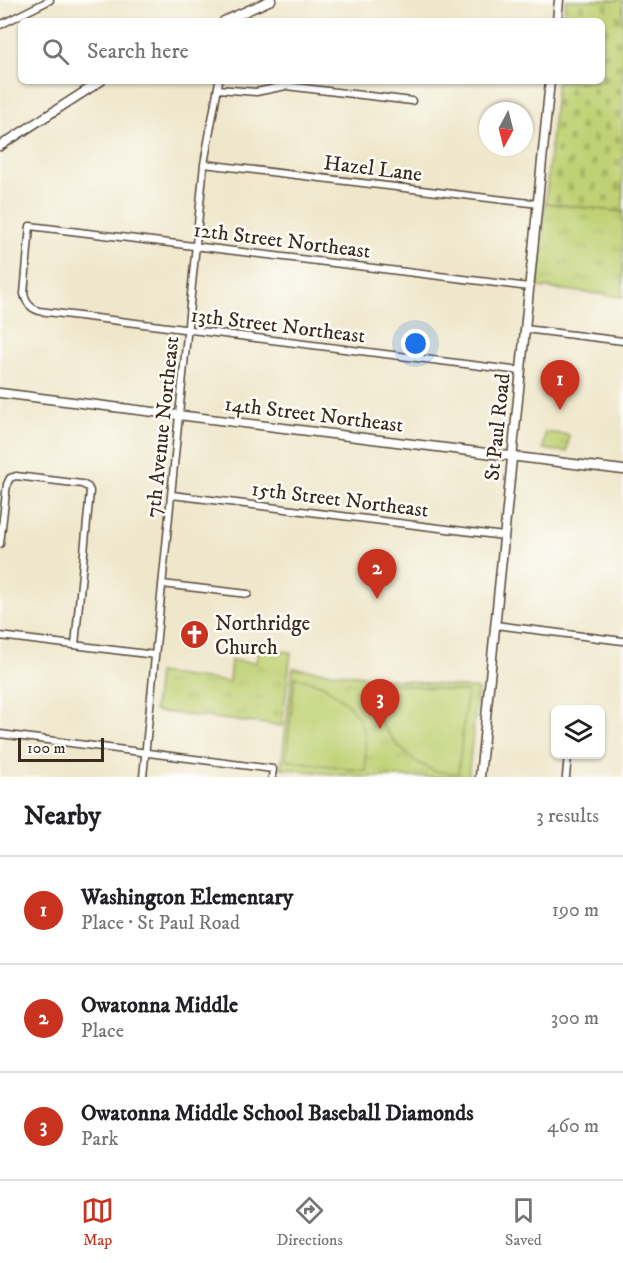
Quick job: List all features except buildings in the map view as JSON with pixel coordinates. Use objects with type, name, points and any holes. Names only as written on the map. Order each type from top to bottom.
[{"type":"street","points":[[0,25],[50,0]]},
{"type":"street","points":[[231,18],[271,0]]},
{"type":"street","points":[[557,18],[559,0]]},
{"type":"street","points":[[0,146],[96,84]]},
{"type":"street","name":"7th Avenue Northeast","points":[[142,777],[204,164],[219,84]]},
{"type":"street","points":[[218,89],[256,92],[290,84]]},
{"type":"street","name":"St Paul Road","points":[[480,777],[550,84]]},
{"type":"street","points":[[286,86],[412,101]]},
{"type":"street","name":"Hazel Lane","points":[[204,164],[538,204]]},
{"type":"street","name":"12th Street Northeast","points":[[32,308],[24,294],[30,226],[529,287]]},
{"type":"street","name":"13th Street Northeast","points":[[32,308],[39,311],[521,371]]},
{"type":"street","points":[[525,329],[623,341]]},
{"type":"street","name":"14th Street Northeast","points":[[0,393],[623,470]]},
{"type":"street","points":[[0,544],[6,484],[10,478],[16,476],[82,484],[88,487],[90,490],[75,645]]},
{"type":"street","name":"15th Street Northeast","points":[[172,495],[504,536]]},
{"type":"street","points":[[162,584],[248,594]]},
{"type":"street","points":[[495,626],[623,641]]},
{"type":"street","points":[[0,636],[155,655]]},
{"type":"street","points":[[0,734],[273,769],[272,777]]},
{"type":"street","points":[[566,777],[568,759]]},
{"type":"green space","points":[[566,0],[623,0],[623,212],[545,203],[557,84],[605,84],[605,18],[563,18]]},
{"type":"green space","points":[[545,203],[623,212],[623,297],[538,287]]},
{"type":"green space","points":[[545,432],[569,435],[567,452],[543,449]]},
{"type":"green space","points":[[258,648],[291,652],[282,726],[154,711],[158,673],[229,682],[231,660],[256,663]]},
{"type":"green space","points":[[293,668],[478,689],[468,777],[358,777],[281,768]]},
{"type":"green space","points":[[295,677],[323,685],[348,704],[359,718],[365,735],[366,771],[286,760]]},
{"type":"green space","points":[[379,682],[467,692],[458,774],[435,771],[416,762],[396,744],[381,723]]},
{"type":"place","name":"Washington Elementary","points":[[560,410]]},
{"type":"place","name":"Owatonna Middle","points":[[377,599]]},
{"type":"place","name":"Northridge Church","points":[[194,635]]},
{"type":"place","name":"Owatonna Middle School Baseball Diamonds","points":[[380,729]]}]
